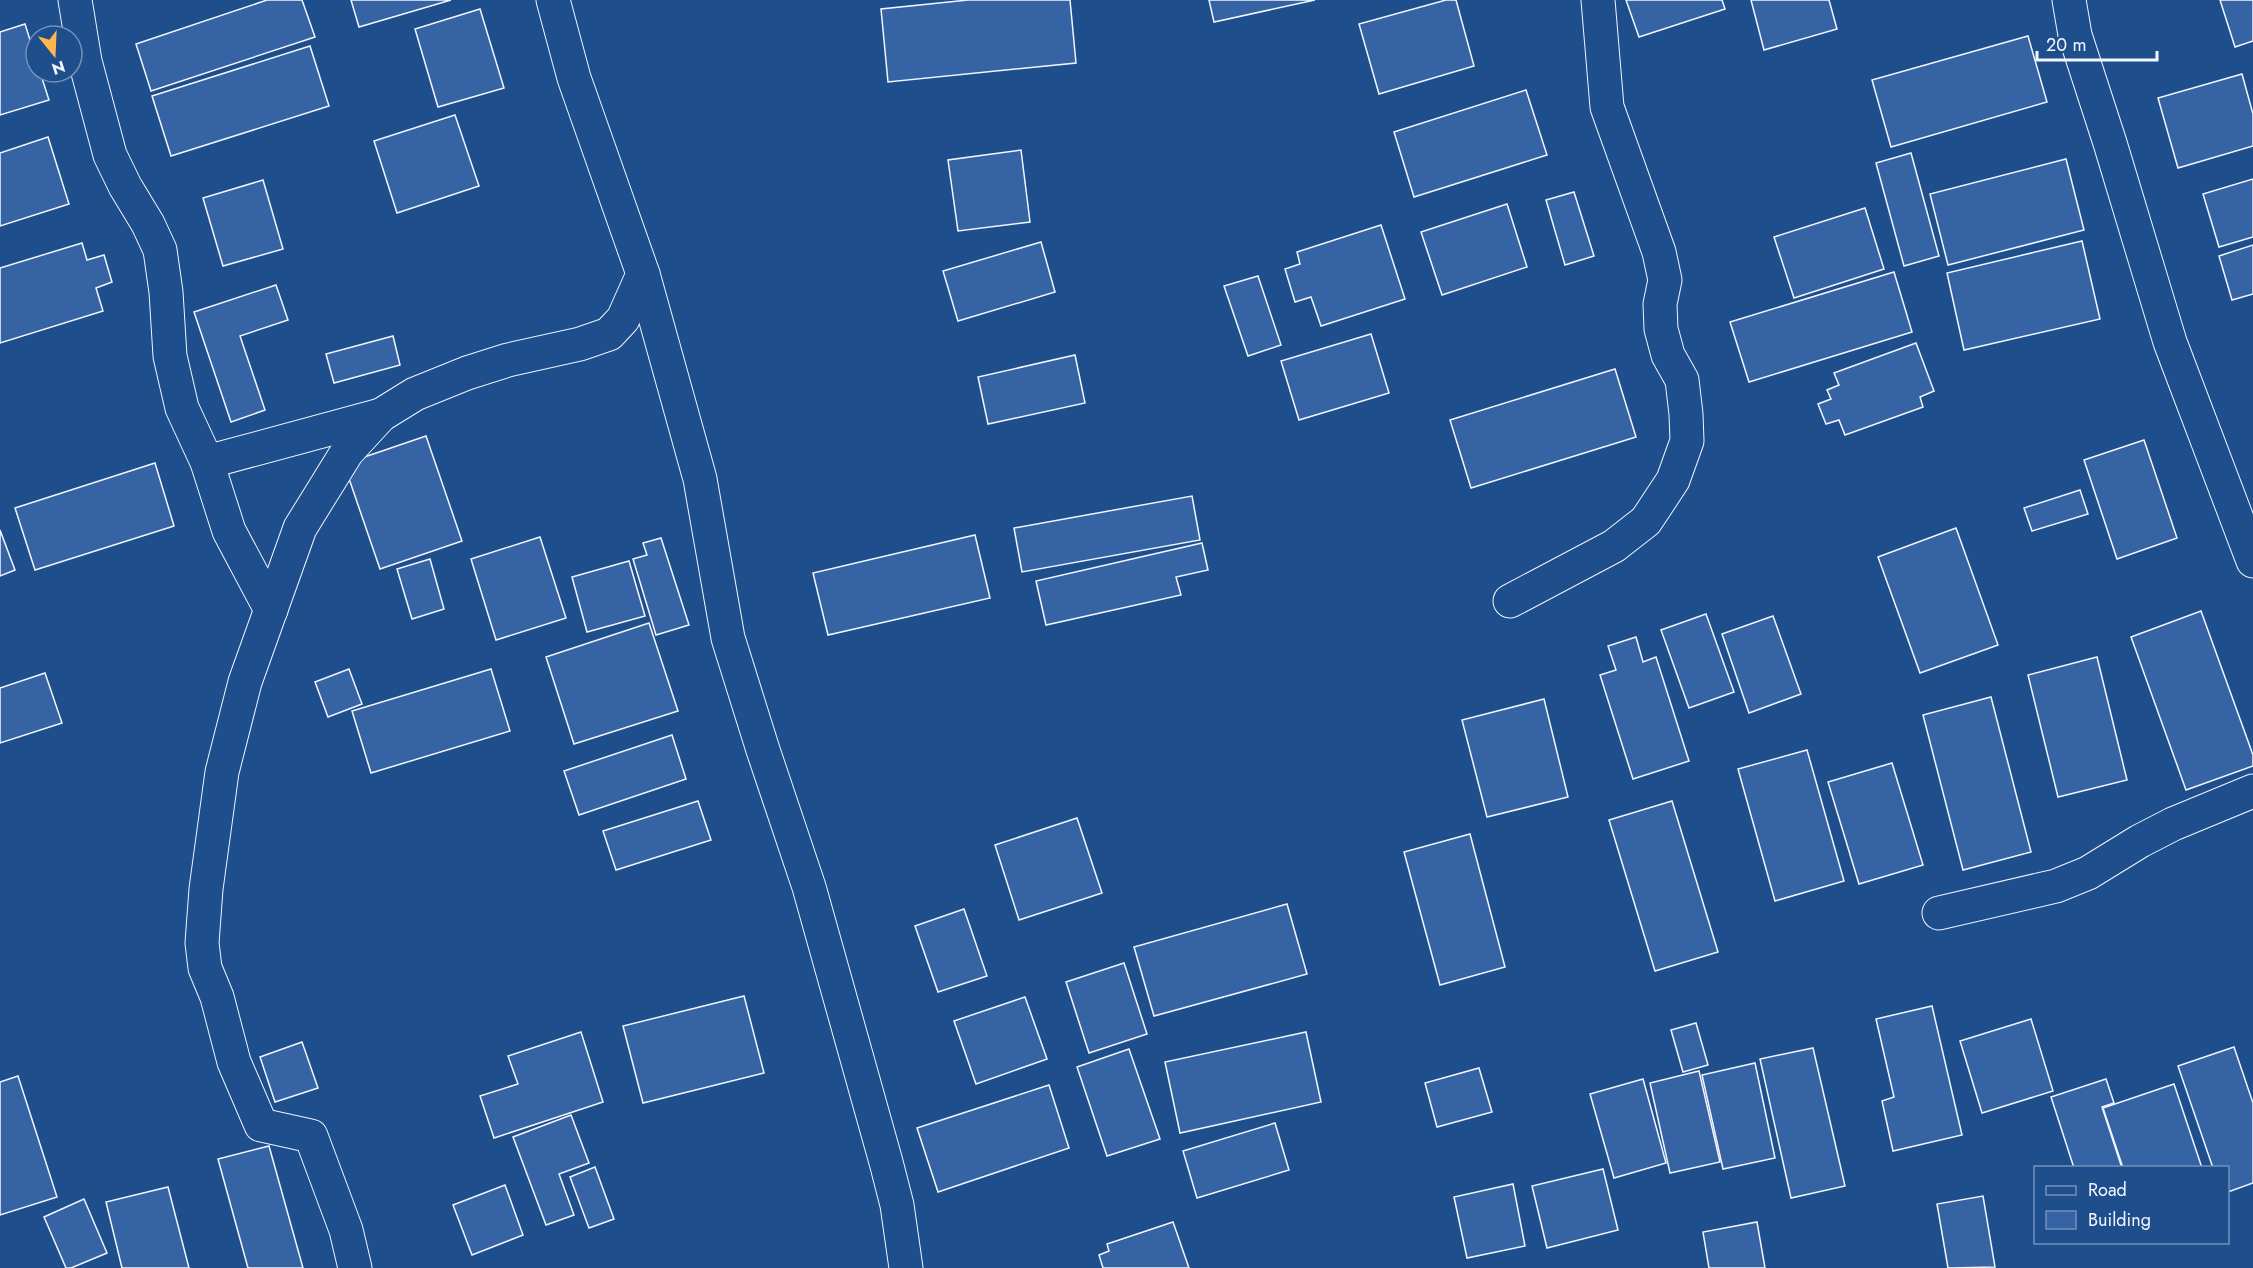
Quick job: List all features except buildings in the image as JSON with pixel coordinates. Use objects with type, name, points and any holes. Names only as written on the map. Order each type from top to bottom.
[{"type":"street","points":[[75,0],[85,61],[110,155],[160,250],[166,292],[170,356],[182,408],[207,462],[229,531],[271,610]]},
{"type":"street","points":[[553,0],[574,78],[643,274],[700,478],[728,638],[809,887],[897,1205],[906,1268]]},
{"type":"street","points":[[1510,601],[1614,546],[1646,521],[1673,480],[1687,441],[1682,380],[1668,355],[1661,329],[1660,304],[1665,280],[1659,252],[1607,107],[1598,0]]},
{"type":"street","points":[[2069,0],[2075,35],[2170,342],[2253,561]]},
{"type":"street","points":[[356,1268],[345,1230],[311,1136],[261,1125],[234,1062],[217,997],[205,968],[203,951],[206,889],[222,772],[245,682],[300,528],[347,452],[381,415],[415,394],[467,373],[508,360],[580,344],[609,334],[623,319],[643,274]]},
{"type":"street","points":[[207,462],[381,415]]},
{"type":"street","points":[[1939,913],[2056,886],[2088,873],[2173,824],[2253,791]]}]
